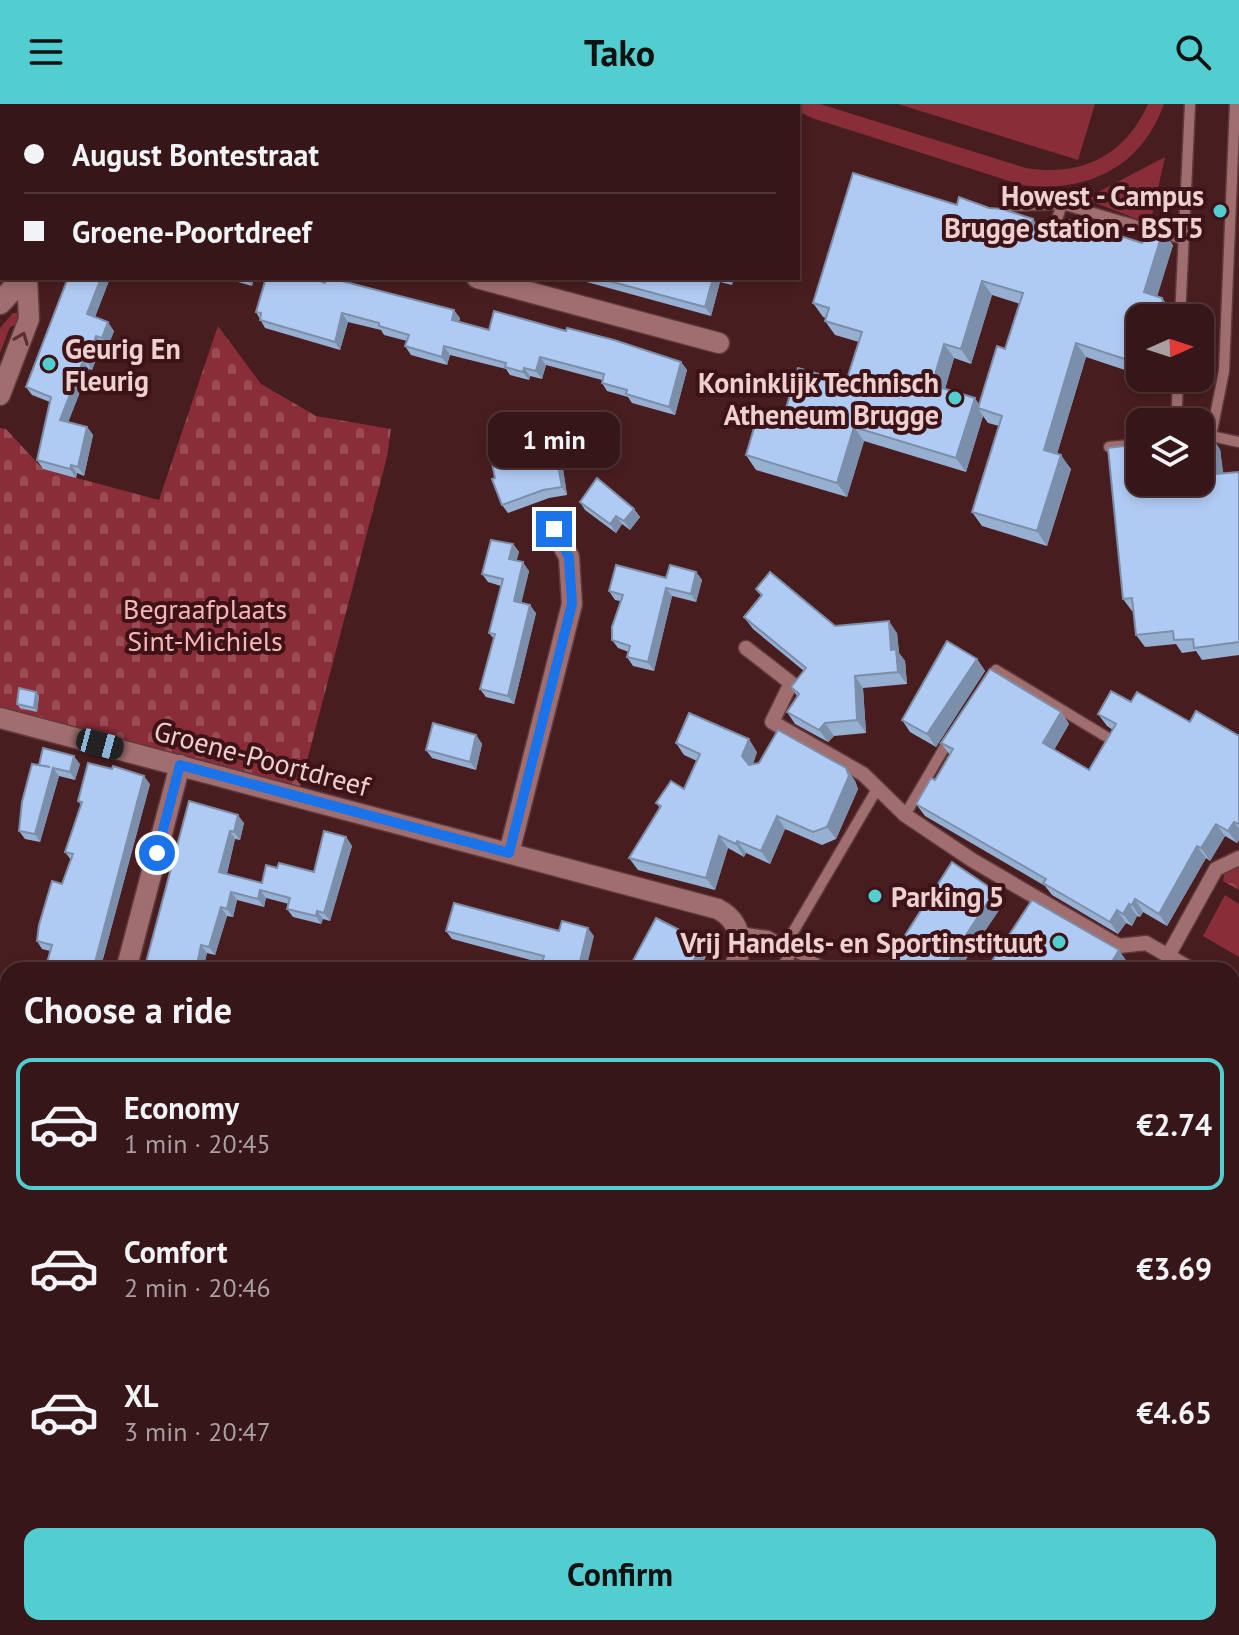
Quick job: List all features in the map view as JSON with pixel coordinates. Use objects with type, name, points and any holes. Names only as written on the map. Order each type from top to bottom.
[{"type":"street","points":[[0,303],[23,280]]},
{"type":"street","points":[[0,395],[29,319],[25,280]]},
{"type":"street","points":[[484,280],[719,343]]},
{"type":"street","points":[[509,853],[572,604],[569,557],[554,529]]},
{"type":"street","points":[[746,648],[791,683],[772,722],[777,733],[863,774],[905,815],[1034,904],[1119,946],[1146,943],[1179,962]]},
{"type":"street","name":"Groene-Poortdreef","points":[[0,718],[718,909],[727,915],[739,932]]},
{"type":"street","points":[[128,962],[180,765]]},
{"type":"street","points":[[1168,956],[1216,869],[1239,858]]},
{"type":"street","points":[[737,962],[741,942],[739,932]]},
{"type":"lane","points":[[1181,304],[1190,104]]},
{"type":"lane","points":[[1214,408],[1224,371],[1235,104]]},
{"type":"lane","points":[[1002,215],[1006,206],[1062,204],[1183,239]]},
{"type":"lane","points":[[1050,241],[1062,204]]},
{"type":"lane","points":[[1177,392],[1177,405]]},
{"type":"lane","points":[[1214,438],[1239,442]]},
{"type":"lane","points":[[1109,447],[1126,445]]},
{"type":"lane","points":[[980,693],[996,670],[1105,736]]},
{"type":"lane","points":[[905,815],[956,728]]},
{"type":"lane","points":[[783,962],[877,789]]},
{"type":"lane","points":[[739,932],[768,936],[815,962]]},
{"type":"green space","points":[[800,104],[820,104],[1026,168],[1046,170],[1065,169],[1099,159],[1127,137],[1148,104],[1164,104],[1141,145],[1109,172],[1068,185],[1046,186],[1022,185],[800,112]]},
{"type":"green space","points":[[898,104],[1095,104],[1078,160]]},
{"type":"green space","points":[[1165,157],[1150,224],[1085,199]]},
{"type":"green space","points":[[13,313],[21,317],[18,324],[10,327],[0,353],[0,328]]},
{"type":"green space","name":"Begraafplaats Sint-Michiels","points":[[218,326],[261,384],[316,416],[391,429],[387,457],[300,787],[0,708],[0,428],[6,429],[43,469],[159,500]]},
{"type":"green space","points":[[1239,864],[1239,890],[1223,881],[1225,870]]},
{"type":"green space","points":[[1225,895],[1239,904],[1239,957],[1203,936]]},
{"type":"building","points":[[853,173],[957,205],[959,197],[1033,219],[1030,228],[1038,234],[1065,239],[1070,220],[1142,243],[1148,226],[1163,231],[1144,292],[1162,298],[1163,304],[1126,304],[1126,359],[1076,343],[1044,450],[1061,455],[1037,531],[972,512],[1002,416],[978,408],[997,346],[1005,349],[1023,293],[982,281],[961,349],[944,344],[932,385],[975,398],[956,458],[854,427],[837,483],[746,455],[757,418],[781,425],[798,368],[846,382],[862,332],[825,321],[829,308],[813,303]]},
{"type":"building","points":[[67,280],[100,280],[87,314],[108,322],[102,338],[96,336],[87,362],[83,361],[60,420],[87,427],[78,467],[71,465],[70,469],[37,460],[51,397],[26,387]]},
{"type":"building","points":[[265,280],[317,280],[325,283],[326,280],[338,280],[454,310],[452,320],[489,330],[494,311],[566,331],[567,328],[614,340],[681,362],[669,407],[602,383],[604,374],[540,357],[536,371],[524,368],[523,372],[505,367],[506,363],[444,346],[442,357],[405,346],[409,335],[342,313],[335,342],[260,320],[261,313],[256,312]]},
{"type":"building","points":[[605,280],[712,280],[705,307]]},
{"type":"building","points":[[497,438],[522,445],[517,465],[557,460],[562,487],[543,490],[502,505],[492,479],[495,478],[491,458]]},
{"type":"building","points":[[1126,446],[1126,496],[1214,496],[1214,456],[1216,474],[1239,472],[1239,642],[1194,648],[1193,639],[1174,640],[1173,631],[1136,635],[1132,598],[1123,599],[1108,448]]},
{"type":"building","points":[[597,478],[634,509],[624,521],[616,516],[610,524],[580,502]]},
{"type":"building","points":[[491,540],[513,544],[509,559],[523,562],[514,601],[530,605],[508,696],[480,689],[495,634],[489,633],[503,579],[482,574]]},
{"type":"building","points":[[616,565],[666,578],[670,565],[696,572],[691,594],[666,588],[648,662],[627,657],[630,646],[612,640],[612,627],[623,595],[609,591]]},
{"type":"building","points":[[770,572],[835,626],[889,621],[891,650],[896,649],[898,672],[855,676],[857,720],[825,723],[819,730],[787,712],[799,694],[791,687],[806,668],[744,617],[762,595],[756,589]]},
{"type":"building","points":[[947,641],[977,659],[927,734],[902,720]]},
{"type":"building","points":[[990,669],[1061,712],[1043,743],[1089,770],[1116,724],[1098,714],[1111,691],[1131,702],[1137,692],[1190,722],[1196,711],[1239,736],[1239,824],[1234,822],[1228,831],[1216,824],[1201,848],[1197,846],[1159,914],[1135,899],[1123,914],[1117,910],[1110,922],[1043,883],[1046,879],[916,804],[953,749],[941,743]]},
{"type":"building","points":[[19,688],[36,692],[34,708],[17,704]]},
{"type":"building","points":[[689,713],[749,739],[742,756],[749,765],[759,763],[778,730],[846,768],[849,776],[827,827],[813,832],[777,816],[761,851],[719,836],[706,878],[629,858],[661,806],[656,803],[671,781],[684,789],[700,754],[676,743]]},
{"type":"building","points":[[433,723],[476,735],[470,762],[426,750]]},
{"type":"building","points":[[43,748],[74,756],[70,772],[53,768],[35,834],[19,831],[22,802],[32,764],[50,767],[39,765]]},
{"type":"building","points":[[88,763],[112,769],[113,766],[144,776],[95,962],[47,962],[52,945],[37,941],[39,925],[52,881],[62,884],[73,854],[65,852],[82,802],[78,801]]},
{"type":"building","points":[[189,801],[238,815],[234,832],[230,831],[219,872],[262,883],[266,865],[277,868],[279,863],[314,872],[324,831],[346,837],[324,913],[317,911],[316,916],[287,909],[290,898],[260,890],[258,899],[231,892],[227,909],[221,907],[209,947],[201,945],[198,962],[146,962]]},
{"type":"building","points":[[952,862],[995,891],[948,962],[888,962]]},
{"type":"building","name":"Vrij Handels- en Sportinstituut","points":[[1032,900],[1119,950],[1112,962],[991,962]]},
{"type":"building","points":[[454,903],[559,931],[562,921],[588,928],[580,962],[542,962],[544,956],[446,931]]},
{"type":"building","points":[[656,918],[703,942],[693,962],[632,962]]},
{"type":"place","name":"Howest - Campus Brugge station - BST5","points":[[1220,211]]},
{"type":"place","name":"Geurig En Fleurig","points":[[49,364]]},
{"type":"place","name":"Koninklijk Technisch Atheneum Brugge","points":[[955,398]]},
{"type":"place","name":"Parking 5","points":[[875,896]]},
{"type":"place","name":"Vrij Handels- en Sportinstituut","points":[[1059,942]]},
{"type":"route","points":[[157,853],[180,765],[509,853],[572,604],[569,557],[554,529]]}]
